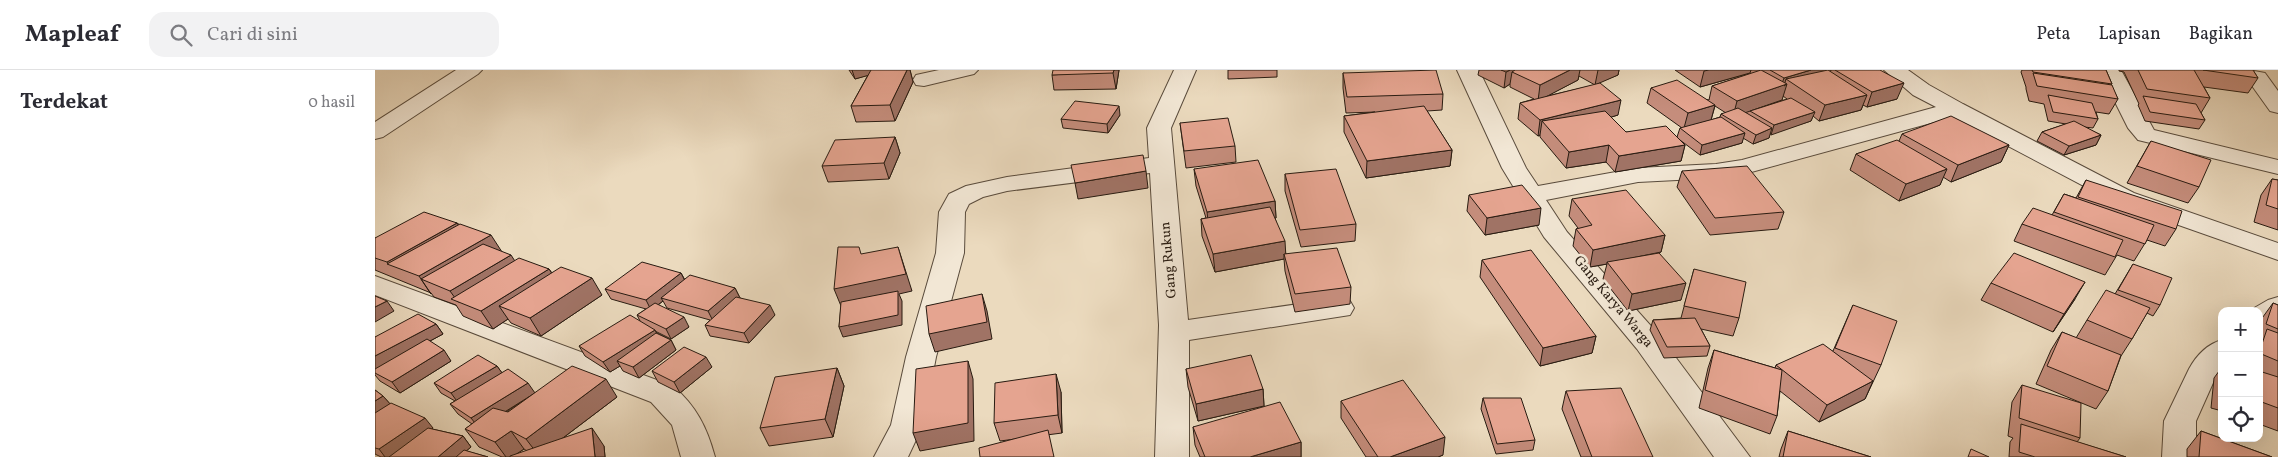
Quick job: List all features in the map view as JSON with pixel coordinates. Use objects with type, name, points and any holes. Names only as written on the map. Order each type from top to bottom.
[{"type":"street","points":[[375,132],[471,70]]},
{"type":"street","points":[[923,80],[967,70]]},
{"type":"street","name":"Gang Rukun","points":[[1172,457],[1175,332],[1159,128],[1185,70]]},
{"type":"street","name":"Gang Karya Warga","points":[[1468,70],[1530,195],[1557,237],[1648,342],[1733,457]]},
{"type":"street","points":[[1895,70],[1921,90],[1955,109],[2125,198],[2278,252]]},
{"type":"street","points":[[2110,70],[2140,128],[2146,135],[2278,167]]},
{"type":"street","points":[[2219,70],[2257,78],[2278,106]]},
{"type":"street","points":[[1530,195],[1638,175],[1716,171],[1744,167],[1955,109]]},
{"type":"street","points":[[891,457],[907,425],[921,357],[950,253],[952,212],[958,199],[975,191],[1007,184],[1162,164]]},
{"type":"street","points":[[375,285],[662,394],[682,412],[692,431],[699,457]]},
{"type":"street","points":[[2263,316],[2278,307]]},
{"type":"street","points":[[1175,332],[1340,308]]},
{"type":"street","points":[[2179,457],[2180,421],[2204,369],[2220,352]]},
{"type":"building","points":[[871,70],[907,70],[890,105],[851,106]]},
{"type":"building","points":[[1053,70],[1114,70],[1113,73],[1052,75]]},
{"type":"building","points":[[1436,70],[1443,94],[1347,97],[1343,73]]},
{"type":"building","points":[[1515,70],[1570,70],[1540,85],[1512,72]]},
{"type":"building","points":[[1761,70],[1787,84],[1737,101],[1712,86]]},
{"type":"building","points":[[1770,70],[1811,70],[1784,78]]},
{"type":"building","points":[[1828,70],[1867,95],[1825,105],[1786,79]]},
{"type":"building","points":[[1835,70],[1880,70],[1904,83],[1872,92]]},
{"type":"building","points":[[2032,70],[2106,70],[2112,84],[2033,72]]},
{"type":"building","points":[[2138,70],[2194,70],[2210,98],[2147,89]]},
{"type":"building","points":[[2203,70],[2253,70],[2258,78]]},
{"type":"building","points":[[2033,73],[2112,85],[2118,99],[2037,86]]},
{"type":"building","points":[[1677,80],[1715,105],[1688,113],[1651,88]]},
{"type":"building","points":[[1600,83],[1621,100],[1540,120],[1520,103]]},
{"type":"building","points":[[2048,95],[2092,103],[2098,119],[2053,112]]},
{"type":"building","points":[[2143,96],[2196,104],[2205,120],[2150,112]]},
{"type":"building","points":[[1791,98],[1815,112],[1774,125],[1750,111]]},
{"type":"building","points":[[1075,101],[1119,106],[1107,124],[1061,119]]},
{"type":"building","points":[[1424,106],[1452,150],[1367,161],[1344,116]]},
{"type":"building","points":[[1738,108],[1772,128],[1756,135],[1721,114]]},
{"type":"building","points":[[1605,111],[1626,132],[1666,126],[1685,145],[1619,156],[1609,145],[1569,152],[1542,121]]},
{"type":"building","points":[[1951,116],[2009,145],[1958,165],[1902,134]]},
{"type":"building","points":[[1721,117],[1745,133],[1702,145],[1680,128]]},
{"type":"building","points":[[1228,118],[1235,146],[1184,151],[1180,123]]},
{"type":"building","points":[[2074,121],[2101,135],[2069,146],[2042,132]]},
{"type":"building","points":[[895,137],[884,163],[822,166],[835,140]]},
{"type":"building","points":[[1897,140],[1947,169],[1906,184],[1856,154]]},
{"type":"building","points":[[2151,141],[2211,160],[2199,187],[2137,166]]},
{"type":"building","points":[[1143,155],[1146,171],[1075,183],[1071,165]]},
{"type":"building","points":[[1258,160],[1275,201],[1207,212],[1194,169]]},
{"type":"building","points":[[1747,166],[1784,212],[1715,218],[1682,171]]},
{"type":"building","points":[[1336,169],[1356,224],[1300,230],[1285,174]]},
{"type":"building","points":[[2272,179],[2278,180],[2278,209],[2266,205]]},
{"type":"building","points":[[2086,180],[2182,211],[2176,229],[2078,197]]},
{"type":"building","points":[[1522,185],[1541,208],[1487,218],[1469,195]]},
{"type":"building","points":[[1626,190],[1665,235],[1593,250],[1576,229],[1592,225],[1572,199]]},
{"type":"building","points":[[2064,194],[2154,225],[2145,244],[2054,212]]},
{"type":"building","points":[[1270,207],[1285,241],[1213,254],[1201,219]]},
{"type":"building","points":[[2033,208],[2123,240],[2115,257],[2022,224]]},
{"type":"building","points":[[424,212],[457,223],[387,262],[375,258],[375,238]]},
{"type":"building","points":[[460,224],[491,235],[419,276],[387,264]]},
{"type":"building","points":[[483,244],[511,255],[450,291],[421,279]]},
{"type":"building","points":[[838,247],[859,247],[861,254],[898,247],[906,274],[834,289]]},
{"type":"building","points":[[1337,248],[1351,287],[1295,294],[1284,254]]},
{"type":"building","points":[[1531,250],[1596,336],[1543,348],[1482,260]]},
{"type":"building","points":[[1659,253],[1686,283],[1632,294],[1607,262]]},
{"type":"building","points":[[2014,253],[2085,282],[2064,314],[1991,283]]},
{"type":"building","points":[[519,258],[549,269],[481,311],[451,299]]},
{"type":"building","points":[[642,262],[681,273],[646,300],[605,289]]},
{"type":"building","points":[[2133,264],[2172,278],[2160,305],[2118,290]]},
{"type":"building","points":[[561,267],[592,278],[530,318],[499,306]]},
{"type":"building","points":[[1694,269],[1746,282],[1739,318],[1684,306]]},
{"type":"building","points":[[690,275],[735,288],[708,311],[661,298]]},
{"type":"building","points":[[2106,290],[2150,308],[2132,339],[2087,320]]},
{"type":"building","points":[[898,291],[898,315],[839,327],[841,302]]},
{"type":"building","points":[[982,294],[987,322],[929,334],[926,306]]},
{"type":"building","points":[[375,296],[387,301],[375,307]]},
{"type":"building","points":[[736,297],[770,305],[744,333],[705,325]]},
{"type":"building","points":[[655,303],[684,317],[666,329],[637,315]]},
{"type":"building","points":[[2273,303],[2278,305],[2278,329],[2266,324]]},
{"type":"building","points":[[1853,305],[1897,321],[1881,365],[1835,348]]},
{"type":"building","points":[[418,314],[436,324],[375,356],[375,337]]},
{"type":"building","points":[[630,315],[655,330],[603,362],[579,346]]},
{"type":"building","points":[[1695,318],[1710,346],[1667,347],[1653,320]]},
{"type":"building","points":[[2267,329],[2278,333],[2278,361],[2263,355],[2263,341]]},
{"type":"building","points":[[2062,332],[2121,355],[2108,391],[2047,366]]},
{"type":"building","points":[[656,333],[671,340],[633,367],[617,361]]},
{"type":"building","points":[[427,339],[444,350],[392,382],[375,373],[375,369]]},
{"type":"building","points":[[1823,344],[1873,381],[1827,405],[1776,365]]},
{"type":"building","points":[[684,347],[706,357],[674,382],[652,371]]},
{"type":"building","points":[[1714,350],[1782,370],[1777,416],[1705,390]]},
{"type":"building","points":[[478,355],[497,366],[451,393],[434,383]]},
{"type":"building","points":[[1251,355],[1263,389],[1196,404],[1186,369]]},
{"type":"building","points":[[968,361],[968,423],[913,433],[916,369]]},
{"type":"building","points":[[572,366],[606,379],[526,439],[511,431],[495,442],[465,429],[493,408],[508,412]]},
{"type":"building","points":[[837,368],[825,419],[760,428],[775,377]]},
{"type":"building","points":[[508,369],[528,383],[471,418],[450,404]]},
{"type":"building","points":[[2263,372],[2278,377],[2278,408],[2263,402]]},
{"type":"building","points":[[1056,374],[1058,415],[994,423],[995,383]]},
{"type":"building","points":[[1403,380],[1445,437],[1390,457],[1378,457],[1341,401]]},
{"type":"building","points":[[2022,385],[2081,403],[2080,438],[2019,418]]},
{"type":"building","points":[[1621,388],[1653,457],[1592,457],[1566,391]]},
{"type":"building","points":[[375,390],[383,396],[375,401]]},
{"type":"building","points":[[1483,398],[1521,398],[1535,440],[1497,444]]},
{"type":"building","points":[[1280,402],[1301,442],[1250,457],[1205,457],[1193,427]]},
{"type":"building","points":[[391,403],[425,418],[379,449],[375,448],[375,413]]},
{"type":"building","points":[[2021,424],[2126,457],[2035,457],[2019,452]]},
{"type":"building","points":[[428,428],[463,436],[438,457],[389,457]]},
{"type":"building","points":[[592,428],[595,457],[510,457],[510,456]]},
{"type":"building","points":[[1048,430],[1054,457],[980,457],[979,448]]},
{"type":"building","points":[[1788,431],[1871,457],[1783,457]]},
{"type":"building","points":[[2201,431],[2218,437],[2218,442],[2231,442],[2272,457],[2199,457]]},
{"type":"building","points":[[1971,449],[1989,457],[1968,457]]},
{"type":"building","points":[[464,450],[488,457],[456,457]]}]
